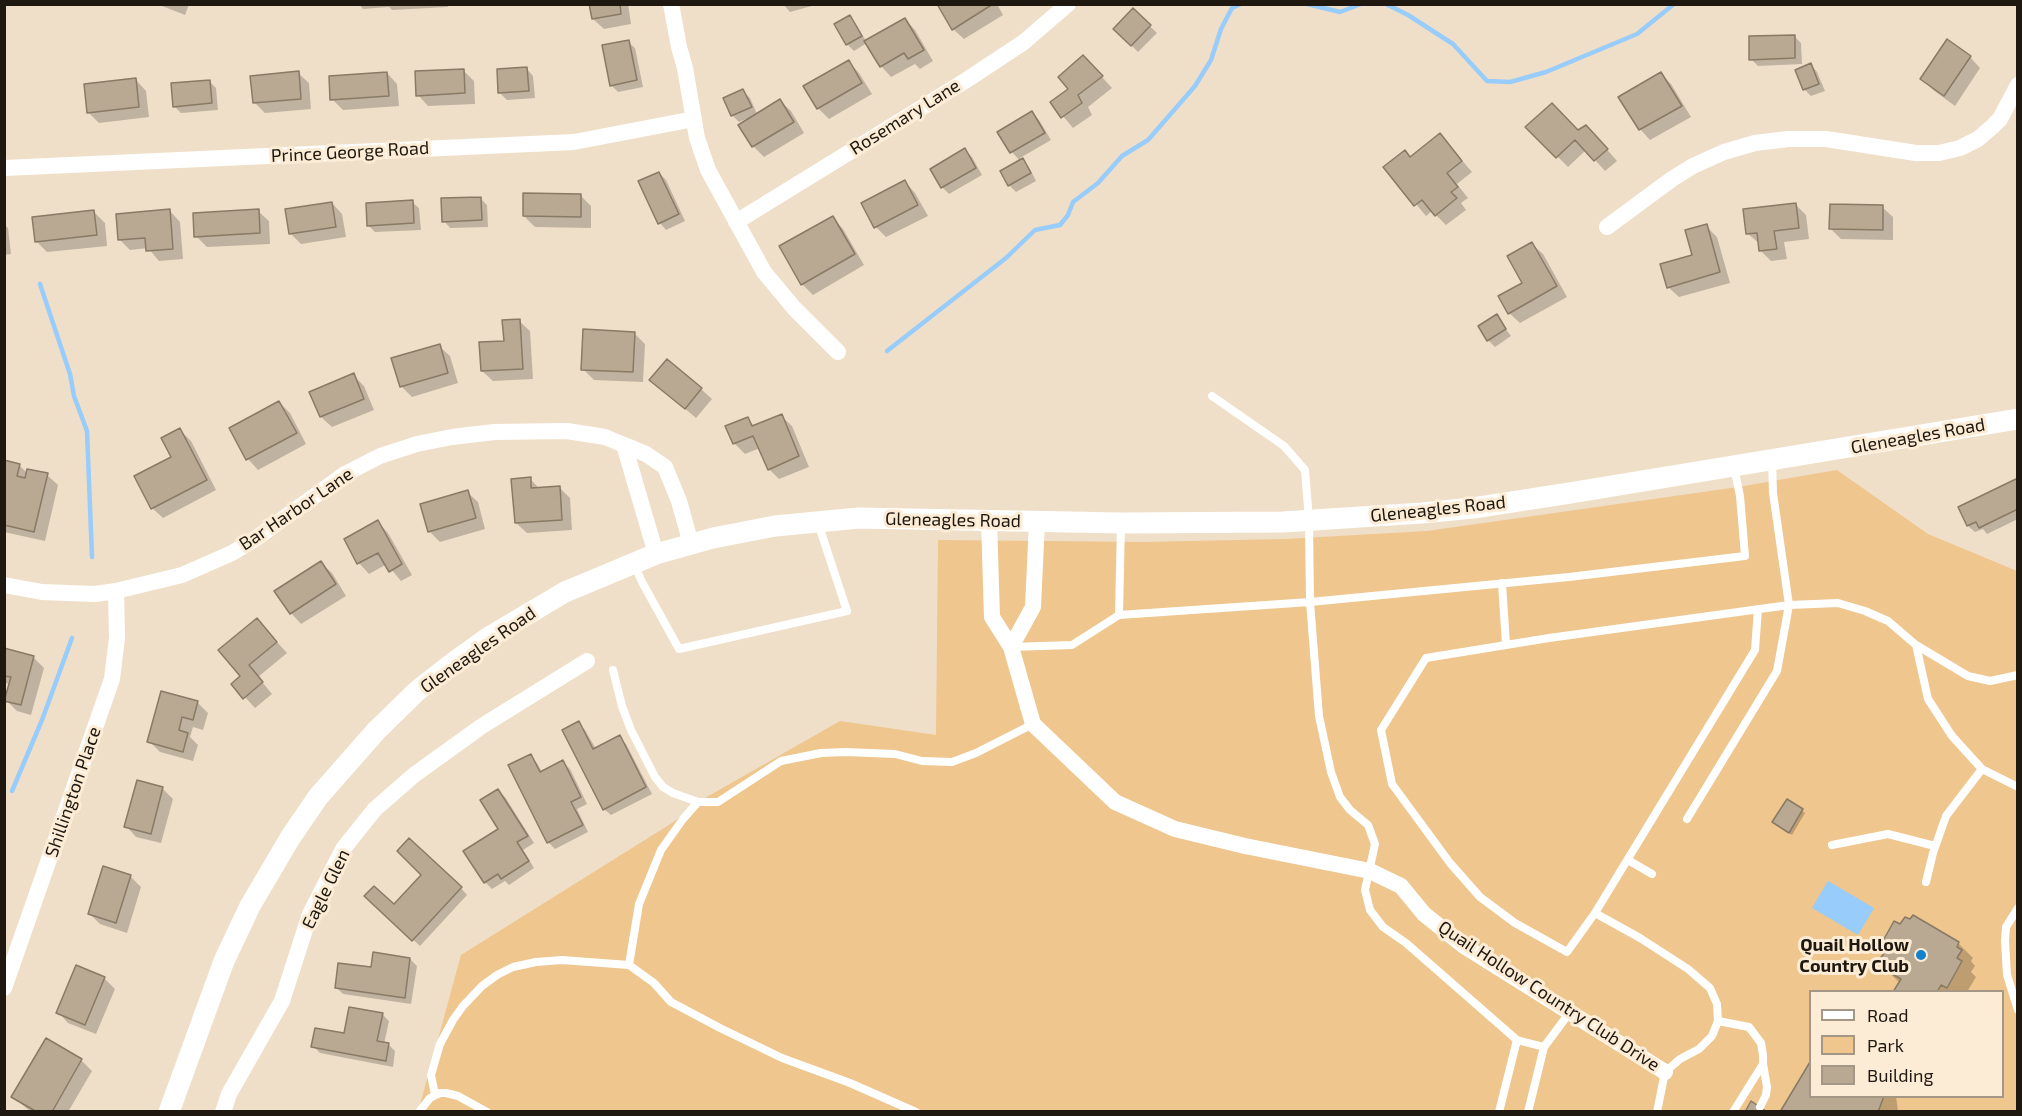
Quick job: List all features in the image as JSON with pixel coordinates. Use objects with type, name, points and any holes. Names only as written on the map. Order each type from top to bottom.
[{"type":"street","points":[[671,4],[697,138],[708,170],[764,272],[838,352]]},
{"type":"street","name":"Rosemary Lane","points":[[736,222],[1024,42],[1068,4]]},
{"type":"street","points":[[1607,227],[1693,166],[1724,152],[1755,143],[1788,139],[1826,140],[1916,153],[1939,153],[1960,148],[1978,139],[2000,119],[2018,85]]},
{"type":"street","name":"Prince George Road","points":[[4,168],[574,142],[694,119]]},
{"type":"street","name":"Gleneagles Road","points":[[169,1112],[224,961],[250,906],[285,846],[318,797],[376,731],[453,662],[489,637],[565,592],[656,554],[775,526],[859,518],[1121,523],[1309,520],[1473,508],[2018,419]]},
{"type":"street","name":"Bar Harbor Lane","points":[[4,585],[68,594],[116,591],[182,575],[224,557],[255,539],[345,474],[380,456],[452,436],[494,432],[567,431],[605,437],[646,454],[665,467],[679,501],[691,544]]},
{"type":"street","points":[[624,445],[656,554]]},
{"type":"street","points":[[989,520],[992,616],[1011,647],[1033,724]]},
{"type":"street","points":[[1011,647],[1033,607],[1037,521]]},
{"type":"street","name":"Shillington Place","points":[[4,988],[112,679],[117,638],[116,591]]},
{"type":"street","name":"Eagle Glen","points":[[223,1112],[229,1094],[282,1001],[310,914],[343,849],[369,817],[414,775],[474,732],[588,661]]},
{"type":"street","name":"Quail Hollow Country Club Drive","points":[[1033,724],[1115,802],[1145,816],[1185,831],[1370,871],[1401,886],[1424,914],[1464,946],[1665,1072]]},
{"type":"lane","points":[[1212,396],[1284,446],[1305,470],[1309,520],[1310,602],[1319,716],[1331,772],[1340,797],[1350,810],[1368,825],[1375,844],[1365,890],[1370,910],[1383,927],[1406,943],[1517,1040],[1544,1047]]},
{"type":"lane","points":[[1687,819],[1777,671],[1789,605],[1773,493],[1772,460]]},
{"type":"lane","points":[[1011,647],[1072,645],[1119,615],[1310,602],[1745,556],[1740,496],[1734,466]]},
{"type":"lane","points":[[634,563],[679,649],[847,610],[817,521]]},
{"type":"lane","points":[[1119,615],[1121,523]]},
{"type":"lane","points":[[1502,583],[1506,645]]},
{"type":"lane","points":[[1758,609],[1755,650],[1628,860],[1567,952],[1515,923],[1480,897],[1450,864],[1392,784],[1381,730],[1426,658],[1758,609],[1838,603],[1865,610],[1888,621],[1916,645],[1968,676],[1990,681],[2018,675]]},
{"type":"lane","points":[[1916,645],[1928,699],[1952,736],[1982,769],[2018,787]]},
{"type":"lane","points":[[613,670],[618,695],[631,730],[655,777],[663,787],[673,793],[698,802],[718,801],[781,761],[821,753],[845,752],[895,754],[922,761],[951,762],[976,753],[1033,724]]},
{"type":"lane","points":[[1926,882],[1935,846],[1947,816],[1982,769]]},
{"type":"lane","points":[[629,965],[639,904],[656,860],[683,819],[698,802]]},
{"type":"lane","points":[[1832,845],[1888,834],[1935,846]]},
{"type":"lane","points":[[1628,860],[1652,874]]},
{"type":"lane","points":[[2018,908],[2007,927],[2005,941],[2007,975],[2018,1010]]},
{"type":"lane","points":[[1595,913],[1640,938],[1699,978],[1710,988],[1717,1004],[1718,1021],[1712,1036],[1699,1049],[1680,1059],[1665,1072],[1657,1112]]},
{"type":"lane","points":[[435,1095],[431,1075],[440,1044],[463,1006],[482,986],[513,967],[562,960],[629,965],[654,983],[671,1002],[720,1028],[782,1058],[850,1083],[916,1112]]},
{"type":"lane","points":[[1528,1112],[1544,1047],[1570,1012]]},
{"type":"lane","points":[[1718,1021],[1749,1026],[1761,1043],[1762,1064],[1767,1087],[1760,1107]]},
{"type":"lane","points":[[1499,1112],[1517,1040]]},
{"type":"lane","points":[[1733,1112],[1762,1064]]},
{"type":"lane","points":[[419,1112],[435,1095],[447,1093],[458,1096],[487,1112]]},
{"type":"green space","points":[[1837,470],[1928,534],[2017,571],[2017,1111],[418,1112],[461,955],[672,823],[698,802],[840,721],[936,735],[938,540],[1144,542],[1285,539],[1427,531],[1738,487]]},
{"type":"water","points":[[1828,881],[1874,908],[1858,935],[1812,908]]},
{"type":"building","points":[[589,4],[620,4],[621,14],[592,19]]},
{"type":"building","points":[[937,4],[993,4],[952,30]]},
{"type":"building","points":[[1133,8],[1151,25],[1131,46],[1113,29]]},
{"type":"building","points":[[850,15],[862,36],[846,45],[834,24]]},
{"type":"building","points":[[905,18],[924,50],[908,59],[904,53],[880,67],[864,41]]},
{"type":"building","points":[[1795,35],[1795,58],[1749,60],[1749,36]]},
{"type":"building","points":[[1947,39],[1971,56],[1944,96],[1920,79]]},
{"type":"building","points":[[629,40],[637,80],[610,86],[602,45]]},
{"type":"building","points":[[1083,55],[1103,76],[1078,95],[1082,103],[1061,118],[1050,102],[1068,89],[1058,77]]},
{"type":"building","points":[[849,60],[862,83],[817,109],[803,86]]},
{"type":"building","points":[[1811,63],[1819,84],[1803,90],[1795,70]]},
{"type":"building","points":[[527,67],[529,91],[498,93],[497,69]]},
{"type":"building","points":[[464,69],[465,93],[416,96],[415,71]]},
{"type":"building","points":[[299,71],[301,99],[253,103],[250,76]]},
{"type":"building","points":[[387,72],[389,96],[330,100],[329,76]]},
{"type":"building","points":[[1661,72],[1682,106],[1639,130],[1618,97]]},
{"type":"building","points":[[136,78],[139,107],[87,113],[84,84]]},
{"type":"building","points":[[210,80],[212,103],[173,107],[171,83]]},
{"type":"building","points":[[743,89],[752,107],[731,116],[723,98]]},
{"type":"building","points":[[780,99],[794,122],[752,147],[738,125]]},
{"type":"building","points":[[1552,103],[1578,130],[1586,125],[1608,149],[1594,161],[1575,140],[1556,158],[1525,127]]},
{"type":"building","points":[[1032,111],[1045,133],[1010,153],[997,132]]},
{"type":"building","points":[[1440,133],[1462,161],[1447,173],[1458,187],[1451,192],[1457,198],[1435,216],[1422,200],[1414,206],[1383,167],[1405,150],[1410,157]]},
{"type":"building","points":[[965,148],[976,168],[941,188],[930,169]]},
{"type":"building","points":[[1023,158],[1031,173],[1008,186],[1000,171]]},
{"type":"building","points":[[659,172],[679,214],[658,224],[638,181]]},
{"type":"building","points":[[905,180],[918,205],[874,228],[861,203]]},
{"type":"building","points":[[523,193],[581,194],[581,217],[523,216]]},
{"type":"building","points":[[481,197],[482,220],[442,222],[441,198]]},
{"type":"building","points":[[413,200],[414,223],[367,226],[366,203]]},
{"type":"building","points":[[332,202],[336,227],[289,234],[285,209]]},
{"type":"building","points":[[1796,203],[1799,228],[1774,231],[1777,249],[1759,251],[1757,233],[1746,234],[1743,209]]},
{"type":"building","points":[[1830,204],[1883,205],[1883,230],[1829,229]]},
{"type":"building","points":[[170,209],[173,249],[146,251],[145,238],[118,240],[116,214]]},
{"type":"building","points":[[259,209],[260,233],[194,237],[193,213]]},
{"type":"building","points":[[94,210],[97,235],[35,242],[32,217]]},
{"type":"building","points":[[833,216],[855,254],[801,285],[779,246]]},
{"type":"building","points":[[1707,224],[1720,272],[1667,288],[1660,264],[1692,255],[1685,230]]},
{"type":"building","points":[[1532,242],[1557,286],[1508,314],[1498,296],[1522,283],[1507,256]]},
{"type":"building","points":[[1497,314],[1506,329],[1487,341],[1478,326]]},
{"type":"building","points":[[520,319],[523,369],[481,371],[479,342],[504,341],[502,320]]},
{"type":"building","points":[[583,329],[635,332],[633,372],[581,370]]},
{"type":"building","points":[[440,344],[448,373],[400,387],[391,358]]},
{"type":"building","points":[[667,359],[702,388],[685,409],[649,380]]},
{"type":"building","points":[[354,373],[364,399],[320,417],[309,392]]},
{"type":"building","points":[[279,401],[297,433],[246,460],[229,428]]},
{"type":"building","points":[[782,414],[799,456],[768,470],[753,436],[733,444],[725,426],[748,417],[752,426]]},
{"type":"building","points":[[180,428],[207,480],[151,509],[134,476],[171,457],[161,438]]},
{"type":"building","points":[[4,460],[20,464],[17,476],[25,478],[27,469],[48,473],[34,532],[4,525]]},
{"type":"building","points":[[531,477],[531,488],[560,486],[562,520],[515,523],[511,479]]},
{"type":"building","points":[[2018,478],[2018,509],[1979,528],[1976,522],[1967,526],[1958,507]]},
{"type":"building","points":[[468,490],[476,518],[428,532],[420,504]]},
{"type":"building","points":[[378,520],[402,564],[389,572],[378,553],[357,564],[344,539]]},
{"type":"building","points":[[321,561],[336,584],[290,614],[274,591]]},
{"type":"building","points":[[257,618],[277,642],[249,665],[263,682],[243,699],[231,684],[240,676],[218,650]]},
{"type":"building","points":[[4,648],[34,656],[21,705],[4,701],[11,677],[4,676]]},
{"type":"building","points":[[161,691],[198,701],[193,720],[182,717],[179,730],[188,733],[183,752],[147,742]]},
{"type":"building","points":[[579,721],[593,749],[620,735],[646,787],[603,810],[562,730]]},
{"type":"building","points":[[531,754],[540,772],[563,760],[581,797],[571,802],[583,825],[547,843],[508,765]]},
{"type":"building","points":[[137,780],[163,787],[151,834],[124,827]]},
{"type":"building","points":[[498,789],[528,836],[517,842],[529,861],[501,879],[498,874],[484,883],[463,851],[498,829],[480,800]]},
{"type":"building","points":[[1787,799],[1803,809],[1789,833],[1772,822]]},
{"type":"building","points":[[409,838],[462,887],[412,941],[364,896],[374,886],[394,904],[421,875],[397,851]]},
{"type":"building","points":[[103,866],[131,875],[116,923],[88,914]]},
{"type":"building","name":"Quail Hollow Country Club","points":[[1913,915],[1959,942],[1957,947],[1962,950],[1957,958],[1962,961],[1947,988],[1941,985],[1938,990],[1894,990],[1901,979],[1882,968],[1885,963],[1879,960],[1885,952],[1879,948],[1894,921],[1900,924],[1905,917],[1910,919]]},
{"type":"building","points":[[373,952],[410,958],[405,998],[335,988],[338,963],[371,967]]},
{"type":"building","points":[[76,965],[105,977],[85,1025],[56,1013]]},
{"type":"building","points":[[349,1007],[383,1013],[377,1041],[389,1043],[386,1061],[311,1047],[315,1028],[344,1033]]},
{"type":"building","points":[[46,1038],[82,1059],[52,1112],[37,1112],[11,1097]]},
{"type":"building","points":[[1809,1064],[1809,1098],[1883,1098],[1878,1112],[1780,1112]]},
{"type":"building","points":[[1751,1101],[1767,1112],[1745,1112]]},
{"type":"waterway","points":[[887,351],[1006,258],[1035,230],[1060,225],[1068,215],[1073,202],[1098,183],[1122,156],[1148,140],[1195,86],[1211,60],[1221,29],[1232,8],[1241,4]]},
{"type":"waterway","points":[[1307,4],[1340,12],[1361,4]]},
{"type":"waterway","points":[[1386,4],[1408,15],[1453,44],[1487,81],[1510,82],[1546,72],[1637,34],[1674,4]]},
{"type":"waterway","points":[[40,284],[87,431],[92,557]]},
{"type":"waterway","points":[[12,791],[42,720],[72,638]]},
{"type":"place","name":"Quail Hollow Country Club","points":[[1921,955]]}]
